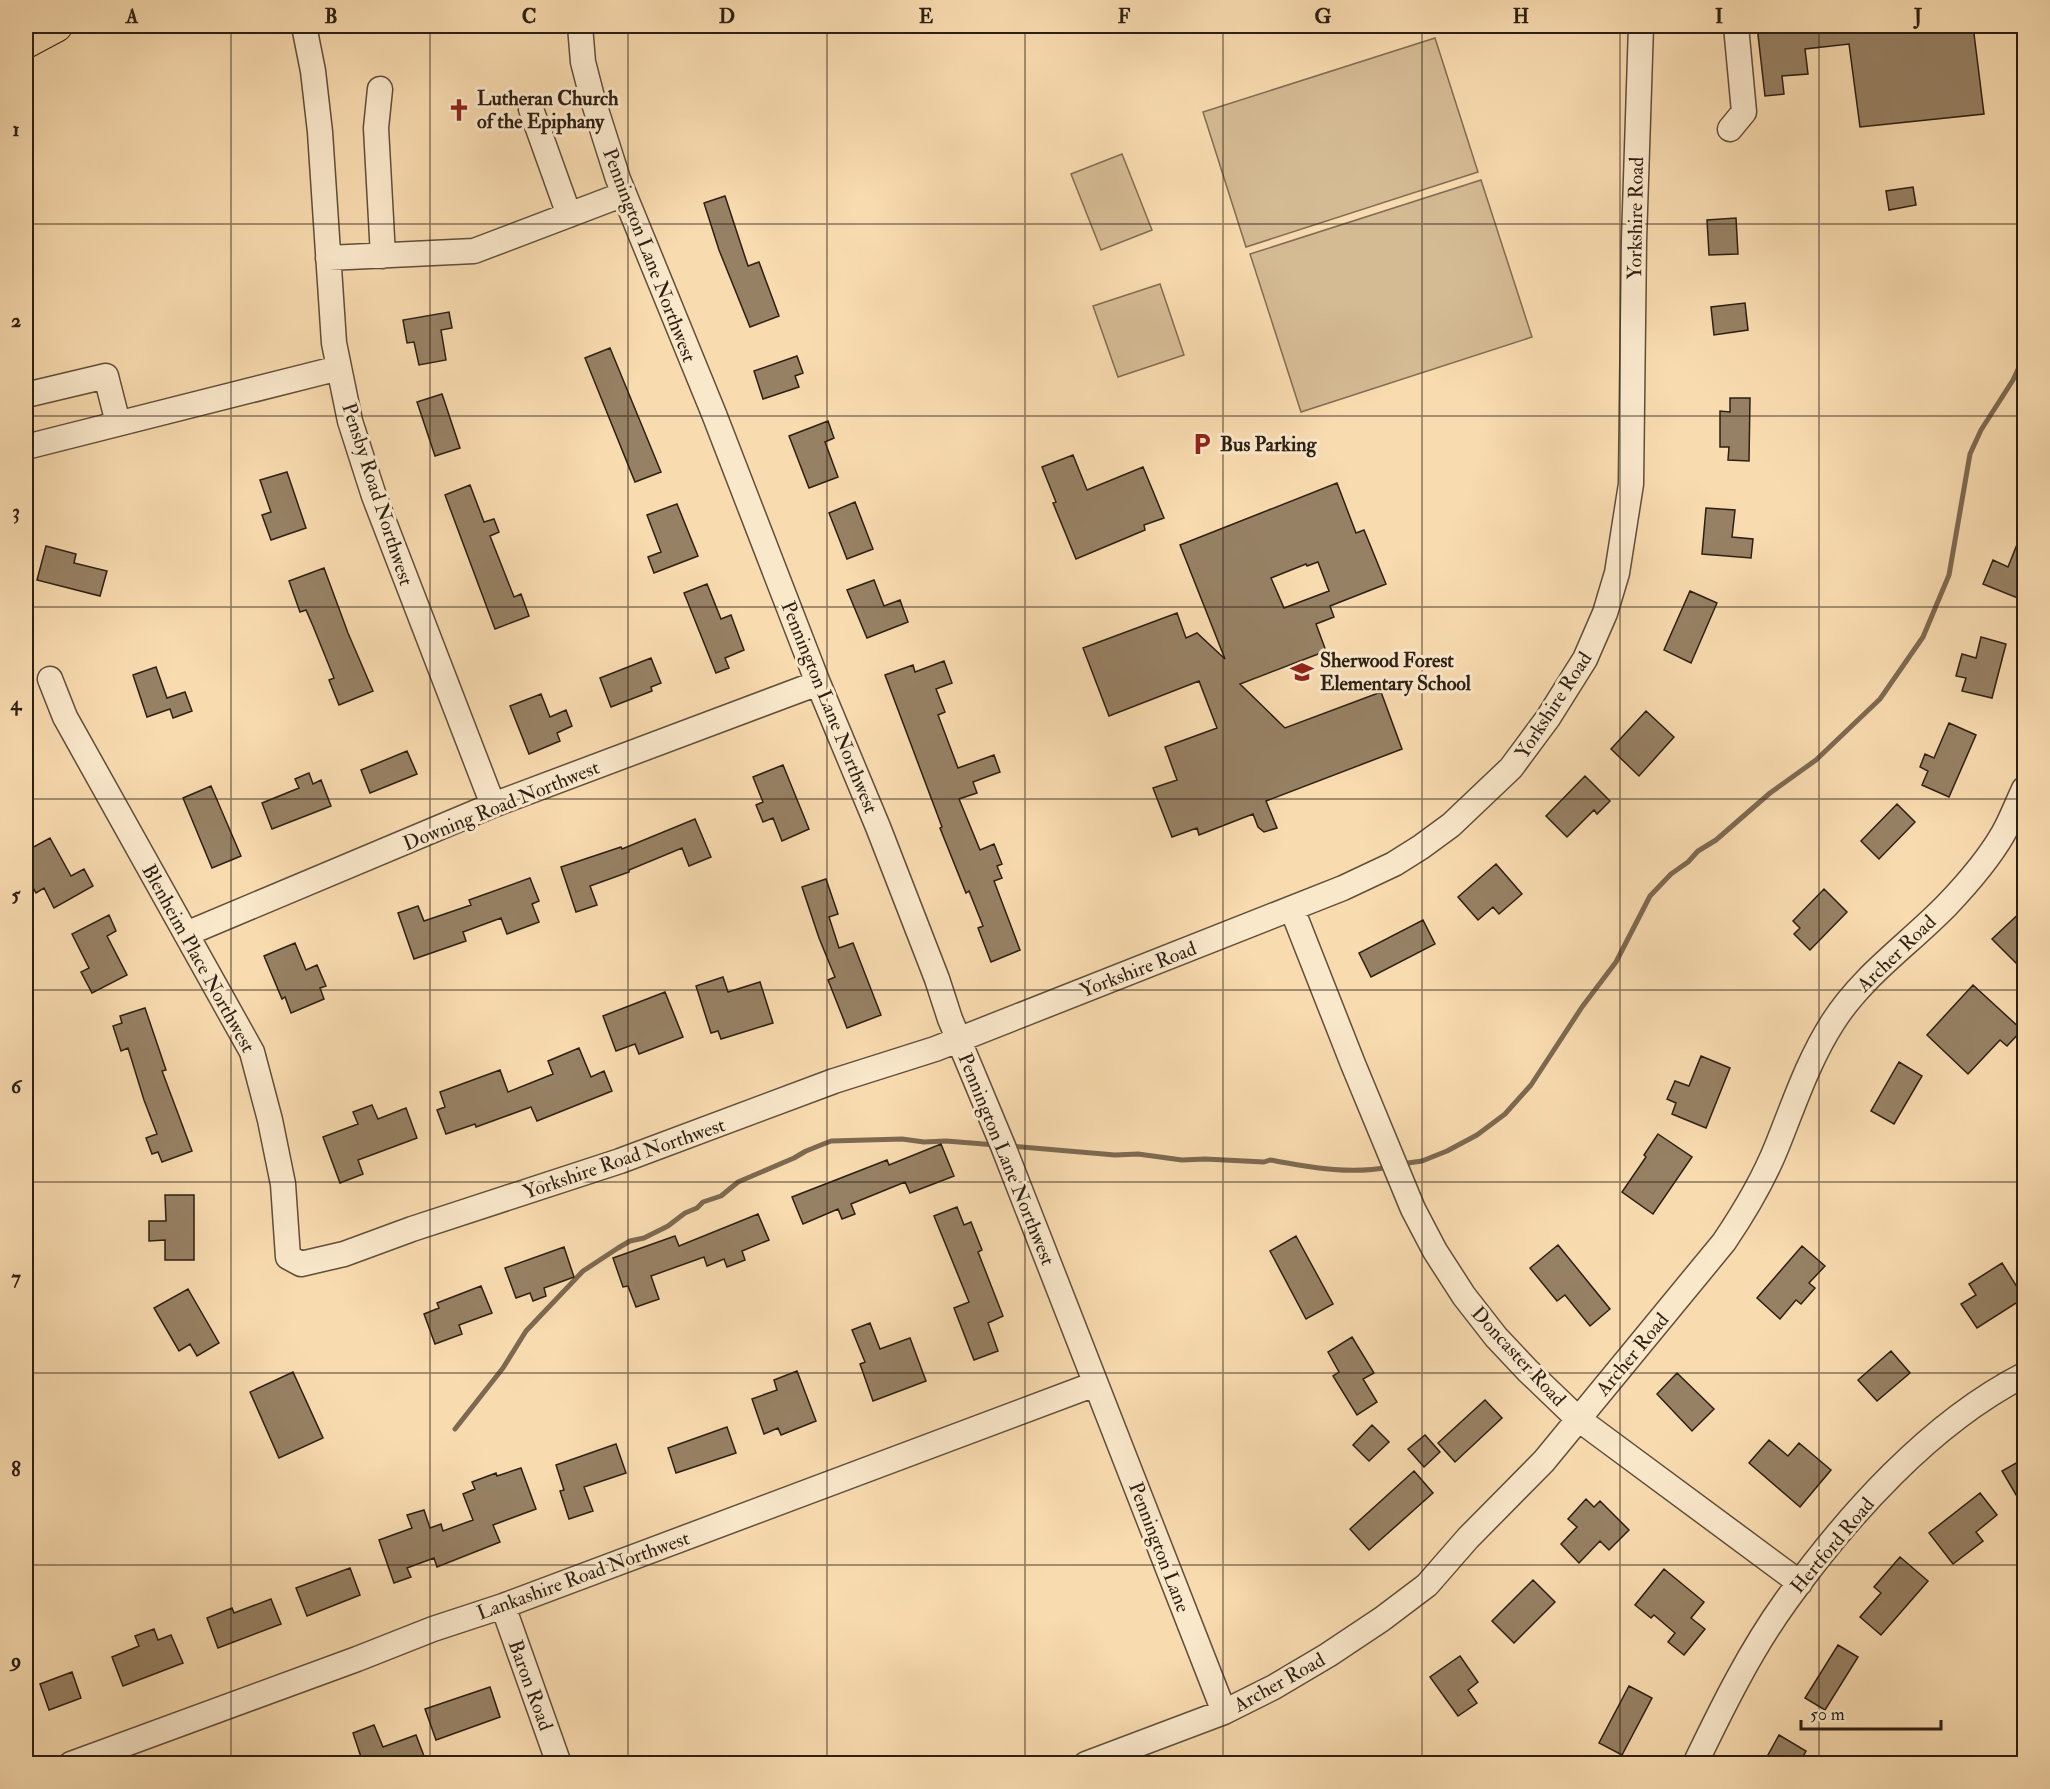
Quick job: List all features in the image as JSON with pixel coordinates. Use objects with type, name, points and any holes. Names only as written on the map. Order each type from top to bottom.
[{"type":"main road","points":[[26,42],[56,26]]},
{"type":"street","name":"Pensby Road Northwest","points":[[304,26],[320,132],[334,343],[350,422],[374,496],[493,806]]},
{"type":"street","name":"Pennington Lane Northwest","points":[[580,26],[583,62],[592,97],[624,194],[714,414],[818,683],[878,827],[959,1040],[1003,1146],[1095,1384]]},
{"type":"street","name":"Yorkshire Road","points":[[959,1040],[1292,909],[1394,864],[1451,825],[1498,781],[1522,754],[1586,659],[1617,573],[1632,484],[1635,196],[1641,26]]},
{"type":"street","points":[[1730,129],[1744,112],[1736,26]]},
{"type":"street","points":[[380,90],[376,128],[382,256]]},
{"type":"street","points":[[531,109],[569,215]]},
{"type":"street","points":[[328,258],[474,251],[624,194]]},
{"type":"street","points":[[26,447],[339,368]]},
{"type":"street","points":[[26,395],[106,376],[118,423]]},
{"type":"street","name":"Blenheim Place Northwest","points":[[50,679],[65,717],[252,1052],[270,1120],[283,1184],[288,1257]]},
{"type":"street","name":"Downing Road Northwest","points":[[186,934],[493,806],[818,683]]},
{"type":"street","name":"Archer Road","points":[[1086,1764],[1224,1712],[1274,1687],[1382,1619],[1426,1585],[1468,1538],[1544,1461],[1577,1418],[1724,1242],[1761,1181],[1815,1052],[1843,1007],[1872,973],[1944,908],[1976,873],[2003,834],[2025,789]]},
{"type":"street","name":"Doncaster Road","points":[[1292,909],[1402,1184],[1435,1251],[1464,1296],[1496,1337],[1577,1418],[1800,1583]]},
{"type":"street","name":"Yorkshire Road Northwest","points":[[288,1257],[301,1264],[344,1254],[412,1229],[630,1158],[834,1081],[959,1040]]},
{"type":"street","name":"Hertford Road","points":[[1695,1764],[1746,1665],[1785,1602],[1848,1524],[1914,1455],[1959,1417],[2025,1374]]},
{"type":"street","name":"Lankashire Road Northwest","points":[[71,1764],[433,1629],[503,1606],[1095,1384]]},
{"type":"street","name":"Pennington Lane","points":[[1095,1384],[1224,1712]]},
{"type":"street","name":"Baron Road","points":[[503,1606],[559,1764]]},
{"type":"shaded area","points":[[1435,38],[1478,172],[1246,247],[1203,112]]},
{"type":"shaded area","points":[[1122,154],[1152,230],[1101,250],[1071,174]]},
{"type":"shaded area","points":[[1481,180],[1532,337],[1301,412],[1250,254]]},
{"type":"shaded area","points":[[1160,284],[1184,355],[1118,377],[1093,306]]},
{"type":"building","points":[[1757,26],[1973,26],[1984,114],[1860,127],[1849,44],[1805,49],[1808,74],[1782,76],[1784,94],[1765,96]]},
{"type":"building","points":[[1913,187],[1916,205],[1889,210],[1886,191]]},
{"type":"building","points":[[725,196],[748,266],[759,262],[779,316],[750,327],[719,250],[704,203]]},
{"type":"building","points":[[1736,218],[1738,254],[1709,255],[1707,220]]},
{"type":"building","points":[[1745,303],[1748,330],[1714,335],[1711,307]]},
{"type":"building","points":[[449,312],[452,328],[441,330],[446,360],[419,365],[414,342],[407,343],[403,320]]},
{"type":"building","points":[[610,348],[661,472],[635,482],[585,358]]},
{"type":"building","points":[[797,356],[803,373],[795,376],[799,387],[763,399],[754,371]]},
{"type":"building","points":[[442,394],[460,448],[435,456],[417,402]]},
{"type":"building","points":[[1730,398],[1750,398],[1749,461],[1728,460],[1729,447],[1720,447],[1720,411],[1730,412]]},
{"type":"building","points":[[828,421],[834,438],[825,442],[838,477],[809,488],[789,436]]},
{"type":"building","points":[[1073,455],[1087,490],[1143,467],[1164,518],[1144,525],[1145,530],[1076,559],[1053,503],[1056,502],[1042,467]]},
{"type":"building","points":[[287,472],[306,528],[271,540],[262,515],[271,512],[260,480]]},
{"type":"building","points":[[1337,483],[1356,533],[1364,530],[1386,584],[1330,606],[1334,617],[1316,624],[1326,651],[1240,684],[1285,728],[1381,692],[1402,749],[1266,801],[1277,828],[1264,832],[1258,827],[1253,814],[1199,835],[1197,828],[1172,837],[1153,788],[1177,780],[1165,747],[1217,728],[1199,681],[1109,716],[1083,648],[1177,613],[1186,638],[1197,633],[1225,659],[1180,545]],"holes":[[[1318,562],[1329,591],[1284,608],[1271,578],[1306,564],[1307,566]]]},
{"type":"building","points":[[470,485],[484,522],[494,519],[499,532],[490,536],[514,597],[521,594],[529,616],[495,629],[445,495]]},
{"type":"building","points":[[855,502],[873,549],[847,559],[829,513]]},
{"type":"building","points":[[677,504],[698,556],[654,573],[648,557],[661,552],[647,515]]},
{"type":"building","points":[[1706,508],[1735,510],[1732,537],[1753,539],[1751,558],[1702,554]]},
{"type":"building","points":[[2024,527],[2025,601],[1983,584],[1993,560],[2008,567]]},
{"type":"building","points":[[46,546],[76,554],[74,563],[107,571],[100,596],[37,580]]},
{"type":"building","points":[[324,568],[373,691],[339,705],[329,680],[334,678],[306,610],[300,612],[289,581]]},
{"type":"building","points":[[874,580],[884,606],[900,600],[908,622],[867,638],[847,590]]},
{"type":"building","points":[[707,584],[721,619],[731,615],[744,650],[725,658],[729,668],[716,673],[684,593]]},
{"type":"building","points":[[1690,591],[1717,603],[1691,663],[1664,650]]},
{"type":"building","points":[[1981,637],[2006,644],[1992,698],[1962,691],[1966,678],[1956,676],[1962,654],[1976,658]]},
{"type":"building","points":[[651,658],[661,683],[651,687],[652,691],[611,707],[600,678]]},
{"type":"building","points":[[944,661],[952,683],[936,689],[945,712],[938,715],[958,768],[994,755],[1000,772],[973,782],[977,793],[959,799],[980,850],[994,844],[1002,864],[997,866],[1002,878],[994,881],[1020,950],[991,962],[978,928],[983,926],[969,891],[966,893],[940,828],[942,827],[885,675],[913,665],[915,672]]},
{"type":"building","points":[[156,667],[167,698],[185,692],[192,711],[173,718],[170,709],[147,717],[133,675]]},
{"type":"building","points":[[541,694],[550,717],[566,710],[572,726],[557,733],[560,741],[529,754],[510,706]]},
{"type":"building","points":[[1646,711],[1674,737],[1639,776],[1611,749]]},
{"type":"building","points":[[1949,723],[1976,735],[1949,797],[1922,785],[1928,771],[1920,767],[1925,754],[1934,758]]},
{"type":"building","points":[[407,751],[417,774],[370,793],[361,770]]},
{"type":"building","points":[[783,765],[809,829],[782,841],[773,818],[763,822],[756,805],[763,802],[753,777]]},
{"type":"building","points":[[309,773],[313,784],[321,780],[331,806],[272,829],[262,803],[299,788],[295,779]]},
{"type":"building","points":[[1585,776],[1610,801],[1597,814],[1594,810],[1567,837],[1546,816]]},
{"type":"building","points":[[211,786],[241,856],[212,868],[183,798]]},
{"type":"building","points":[[1897,804],[1915,822],[1879,859],[1861,841]]},
{"type":"building","points":[[695,819],[711,857],[689,866],[682,848],[629,870],[629,872],[590,886],[597,905],[576,912],[561,867],[621,847],[622,849]]},
{"type":"building","points":[[50,838],[71,876],[84,869],[93,886],[54,908],[44,888],[36,893],[26,875],[26,861],[32,857],[28,850]]},
{"type":"building","points":[[1496,864],[1522,894],[1499,914],[1493,907],[1478,920],[1458,897]]},
{"type":"building","points":[[530,878],[539,901],[532,904],[539,922],[507,934],[501,918],[463,932],[466,941],[414,959],[398,913],[418,906],[424,921],[471,905],[469,900]]},
{"type":"building","points":[[826,879],[838,914],[829,917],[839,948],[853,943],[881,1015],[847,1028],[828,980],[835,977],[802,887]]},
{"type":"building","points":[[1824,889],[1847,912],[1810,950],[1794,934],[1800,928],[1793,921]]},
{"type":"building","points":[[2025,908],[2025,972],[1992,939]]},
{"type":"building","points":[[109,915],[116,931],[107,936],[127,975],[92,993],[81,972],[89,968],[72,934]]},
{"type":"building","points":[[1423,920],[1435,944],[1371,977],[1359,953]]},
{"type":"building","points":[[295,943],[306,970],[317,965],[326,986],[320,988],[324,999],[291,1013],[285,997],[282,999],[264,956]]},
{"type":"building","points":[[723,977],[728,992],[760,982],[773,1023],[721,1039],[718,1031],[711,1033],[696,986]]},
{"type":"building","points":[[1973,985],[2022,1030],[2007,1046],[2000,1040],[1968,1074],[1927,1035]]},
{"type":"building","points":[[665,992],[683,1037],[639,1054],[635,1044],[616,1051],[603,1016]]},
{"type":"building","points":[[145,1008],[166,1070],[162,1071],[192,1151],[162,1162],[158,1152],[152,1154],[146,1138],[157,1134],[128,1048],[121,1051],[113,1026],[122,1023],[120,1016]]},
{"type":"building","points":[[579,1048],[591,1077],[604,1071],[612,1091],[537,1121],[531,1107],[476,1127],[475,1124],[446,1134],[437,1110],[445,1107],[440,1092],[500,1070],[508,1092],[553,1074],[548,1061]]},
{"type":"building","points":[[1701,1056],[1730,1068],[1706,1128],[1672,1114],[1676,1103],[1667,1099],[1675,1081],[1689,1086]]},
{"type":"building","points":[[1899,1062],[1922,1076],[1894,1124],[1871,1111]]},
{"type":"building","points":[[372,1105],[378,1119],[406,1108],[417,1138],[358,1160],[363,1174],[340,1183],[323,1137],[358,1124],[353,1112]]},
{"type":"building","points":[[1658,1134],[1692,1157],[1653,1214],[1622,1192],[1646,1157],[1644,1155]]},
{"type":"building","points":[[941,1144],[954,1176],[910,1193],[905,1182],[851,1204],[855,1214],[842,1219],[838,1209],[803,1224],[792,1197],[887,1160],[889,1165]]},
{"type":"building","points":[[165,1195],[194,1195],[194,1260],[165,1260],[165,1240],[149,1241],[149,1221],[166,1221]]},
{"type":"building","points":[[957,1207],[964,1225],[971,1222],[982,1250],[978,1252],[1003,1316],[988,1323],[998,1351],[974,1360],[954,1308],[969,1302],[934,1216]]},
{"type":"building","points":[[758,1214],[769,1240],[742,1251],[745,1260],[727,1267],[724,1259],[707,1266],[704,1257],[651,1276],[659,1299],[636,1307],[628,1286],[623,1287],[613,1258],[675,1236],[679,1246]]},
{"type":"building","points":[[1296,1236],[1333,1304],[1306,1319],[1270,1251]]},
{"type":"building","points":[[1558,1245],[1610,1309],[1590,1326],[1565,1295],[1557,1301],[1530,1268]]},
{"type":"building","points":[[1802,1246],[1825,1266],[1809,1283],[1815,1288],[1801,1304],[1796,1300],[1780,1319],[1757,1298]]},
{"type":"building","points":[[564,1247],[574,1277],[544,1288],[546,1296],[533,1301],[530,1293],[516,1298],[505,1268]]},
{"type":"building","points":[[2002,1263],[2024,1298],[1977,1328],[1961,1304],[1976,1295],[1969,1284]]},
{"type":"building","points":[[481,1286],[492,1313],[459,1325],[462,1334],[435,1344],[424,1314],[439,1308],[437,1303]]},
{"type":"building","points":[[188,1289],[219,1343],[197,1356],[190,1344],[179,1351],[154,1308]]},
{"type":"building","points":[[870,1323],[880,1349],[910,1338],[926,1381],[873,1401],[860,1364],[865,1362],[852,1330]]},
{"type":"building","points":[[1352,1337],[1374,1373],[1363,1379],[1377,1402],[1357,1415],[1333,1376],[1339,1372],[1328,1352]]},
{"type":"building","points":[[1891,1351],[1910,1373],[1877,1401],[1858,1380]]},
{"type":"building","points":[[797,1371],[816,1421],[781,1435],[778,1428],[764,1434],[752,1399],[777,1390],[774,1380]]},
{"type":"building","points":[[293,1372],[323,1438],[279,1458],[250,1392]]},
{"type":"building","points":[[1677,1373],[1714,1409],[1692,1431],[1657,1394]]},
{"type":"building","points":[[1485,1400],[1502,1418],[1455,1462],[1438,1443]]},
{"type":"building","points":[[1372,1425],[1389,1442],[1369,1461],[1353,1445]]},
{"type":"building","points":[[727,1427],[736,1453],[676,1473],[668,1448]]},
{"type":"building","points":[[1425,1435],[1440,1452],[1424,1467],[1408,1449]]},
{"type":"building","points":[[1769,1440],[1788,1456],[1799,1443],[1831,1470],[1800,1507],[1749,1463]]},
{"type":"building","points":[[616,1444],[626,1473],[584,1487],[593,1511],[569,1519],[560,1491],[564,1490],[556,1465]]},
{"type":"building","points":[[2025,1458],[2025,1510],[2002,1471]]},
{"type":"building","points":[[521,1468],[536,1509],[493,1525],[500,1542],[437,1567],[434,1558],[407,1568],[411,1577],[394,1583],[379,1540],[412,1528],[407,1515],[424,1510],[430,1528],[441,1524],[443,1531],[473,1520],[463,1494],[475,1489],[472,1482],[496,1473],[497,1476]]},
{"type":"building","points":[[1414,1471],[1433,1493],[1369,1550],[1350,1529]]},
{"type":"building","points":[[1980,1493],[1997,1515],[1976,1532],[1983,1541],[1953,1564],[1929,1533]]},
{"type":"building","points":[[1586,1499],[1594,1507],[1600,1501],[1629,1530],[1609,1550],[1600,1541],[1579,1563],[1561,1544],[1577,1527],[1568,1519]]},
{"type":"building","points":[[1900,1557],[1928,1581],[1881,1635],[1860,1617],[1881,1593],[1874,1587]]},
{"type":"building","points":[[350,1568],[360,1595],[307,1616],[296,1588]]},
{"type":"building","points":[[1664,1569],[1704,1602],[1691,1618],[1705,1629],[1684,1655],[1668,1642],[1675,1633],[1654,1615],[1651,1618],[1635,1605]]},
{"type":"building","points":[[1533,1580],[1555,1602],[1514,1643],[1492,1621]]},
{"type":"building","points":[[271,1599],[281,1624],[218,1648],[207,1618],[232,1608],[234,1613]]},
{"type":"building","points":[[154,1629],[158,1640],[171,1635],[183,1663],[123,1686],[112,1657],[139,1646],[135,1636]]},
{"type":"building","points":[[1838,1645],[1858,1657],[1825,1710],[1805,1698]]},
{"type":"building","points":[[1460,1656],[1478,1682],[1468,1690],[1477,1703],[1458,1716],[1430,1677]]},
{"type":"building","points":[[72,1672],[81,1698],[49,1710],[40,1684]]},
{"type":"building","points":[[1629,1686],[1652,1698],[1622,1755],[1599,1743]]},
{"type":"building","points":[[490,1687],[500,1717],[436,1740],[425,1709]]},
{"type":"building","points":[[374,1725],[383,1747],[416,1735],[427,1764],[373,1764],[370,1757],[362,1760],[353,1733]]},
{"type":"building","points":[[1779,1735],[1806,1751],[1799,1764],[1763,1764]]},
{"type":"waterway","points":[[1401,1164],[1422,1161],[1447,1151],[1477,1135],[1505,1114],[1531,1085],[1582,1007],[1616,962],[1650,896],[1698,851],[1716,840],[1770,793],[1816,760],[1880,699],[1923,637],[1949,575],[1970,454],[1981,430],[2013,380],[2021,363],[2024,341]]},
{"type":"waterway","points":[[455,1429],[503,1368],[526,1331],[583,1271],[630,1241],[644,1238],[668,1226],[703,1202],[721,1196],[738,1182],[831,1141],[902,1139],[996,1145]]},
{"type":"waterway","points":[[1011,1146],[1115,1155],[1138,1154],[1182,1160],[1264,1162],[1270,1160],[1344,1170],[1389,1167]]},
{"type":"place","name":"Lutheran Church of the Epiphany","points":[[459,110]]},
{"type":"place","name":"Bus Parking","points":[[1202,444]]},
{"type":"place","name":"Sherwood Forest Elementary School","points":[[1302,672]]}]
